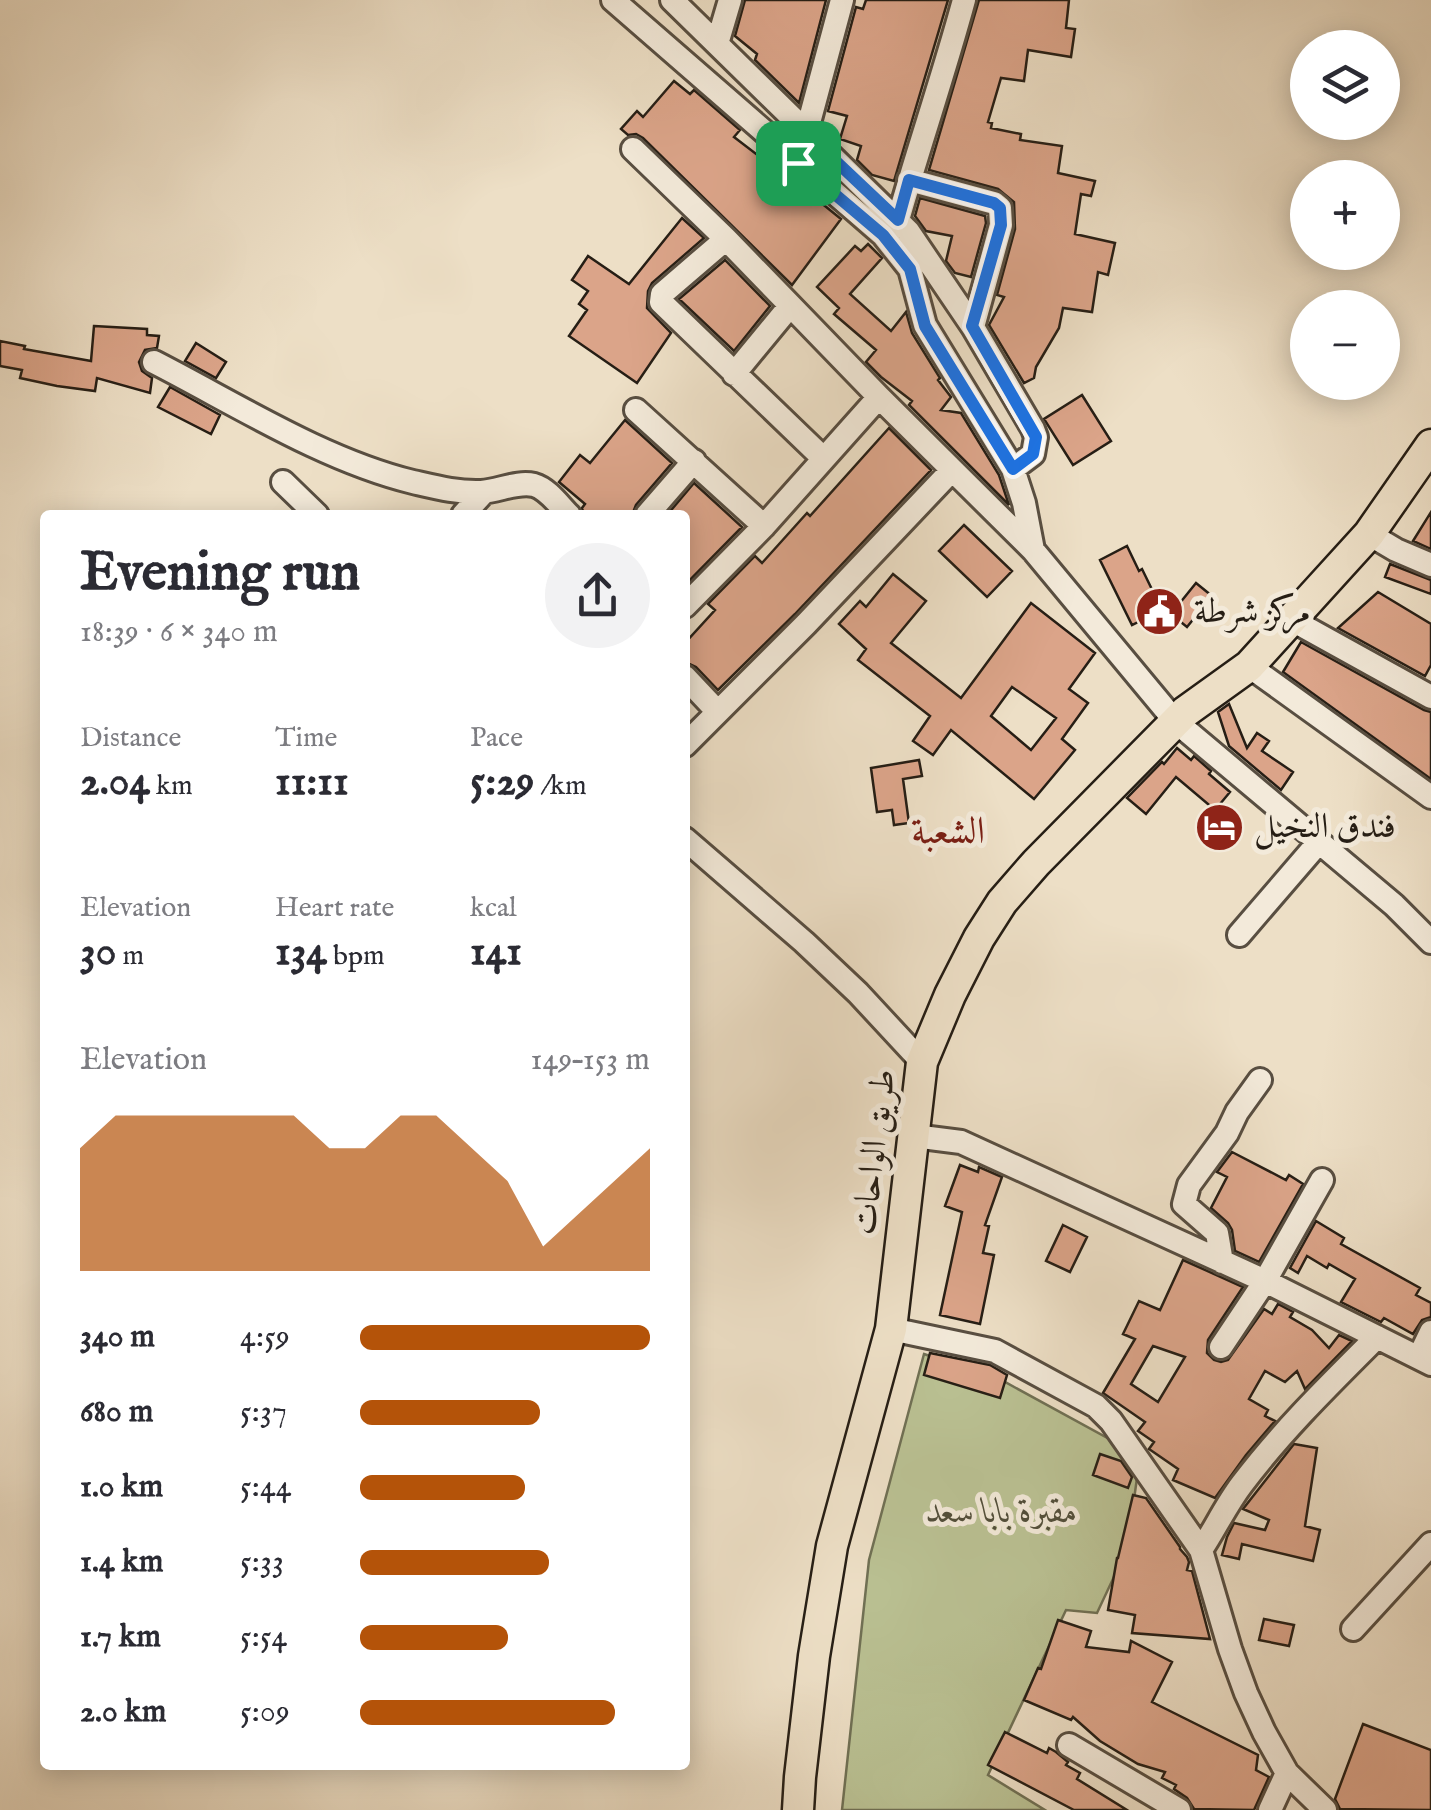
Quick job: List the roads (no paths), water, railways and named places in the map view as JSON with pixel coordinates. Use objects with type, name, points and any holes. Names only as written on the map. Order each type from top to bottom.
[{"type":"main road","name":"طريق الواحات","points":[[798,1810],[814,1656],[832,1546],[890,1329],[922,1062],[950,994],[1002,902],[1036,862],[1175,721],[1249,666],[1369,534],[1431,445]]},
{"type":"street","points":[[613,0],[883,235],[910,269],[925,326],[1013,469],[1033,550]]},
{"type":"street","points":[[672,0],[898,220],[923,252],[972,326],[1036,437],[1033,454],[1013,469]]},
{"type":"street","points":[[716,44],[730,0]]},
{"type":"street","points":[[798,163],[842,0]]},
{"type":"street","points":[[898,220],[964,0]]},
{"type":"street","points":[[633,150],[1033,550],[1175,721],[1430,937]]},
{"type":"street","points":[[909,180],[994,203],[1002,212],[972,326]]},
{"type":"street","points":[[726,239],[662,294],[662,305],[823,458]]},
{"type":"street","points":[[734,374],[790,306]]},
{"type":"street","points":[[154,362],[362,467],[432,486],[484,492],[531,484],[544,490],[564,510]]},
{"type":"street","points":[[690,597],[764,526],[879,397]]},
{"type":"street","points":[[636,410],[764,526]]},
{"type":"street","points":[[651,510],[694,461]]},
{"type":"street","points":[[690,740],[952,470]]},
{"type":"street","points":[[282,482],[312,510]]},
{"type":"street","points":[[467,510],[484,492]]},
{"type":"street","points":[[1369,534],[1431,565]]},
{"type":"street","points":[[1292,620],[1431,696]]},
{"type":"street","points":[[1249,666],[1431,798]]},
{"type":"street","points":[[690,683],[717,711]]},
{"type":"street","points":[[1239,935],[1319,842]]},
{"type":"street","points":[[690,844],[804,942],[922,1062]]},
{"type":"street","points":[[1222,1262],[1217,1233],[1184,1204],[1184,1198],[1189,1184],[1260,1080]]},
{"type":"street","points":[[914,1136],[960,1142],[1265,1282],[1425,1361],[1431,1332]]},
{"type":"street","points":[[1221,1347],[1265,1282],[1322,1180]]},
{"type":"street","points":[[890,1329],[995,1350],[1096,1406],[1118,1430],[1201,1550],[1246,1692],[1286,1772],[1325,1810]]},
{"type":"street","points":[[1201,1550],[1237,1490],[1285,1429],[1378,1337]]},
{"type":"street","points":[[1353,1629],[1431,1544]]},
{"type":"street","points":[[1069,1745],[1179,1810]]},
{"type":"street","points":[[1270,1810],[1286,1772]]},
{"type":"place","name":"مركز شرطة","points":[[1159,612]]},
{"type":"place","name":"فندق النخيل","points":[[1219,827]]},
{"type":"district","name":"الشعبة","points":[[948,833]]},
{"type":"park label","name":"مقبرة بابا سعد","points":[[1002,1512]]}]
